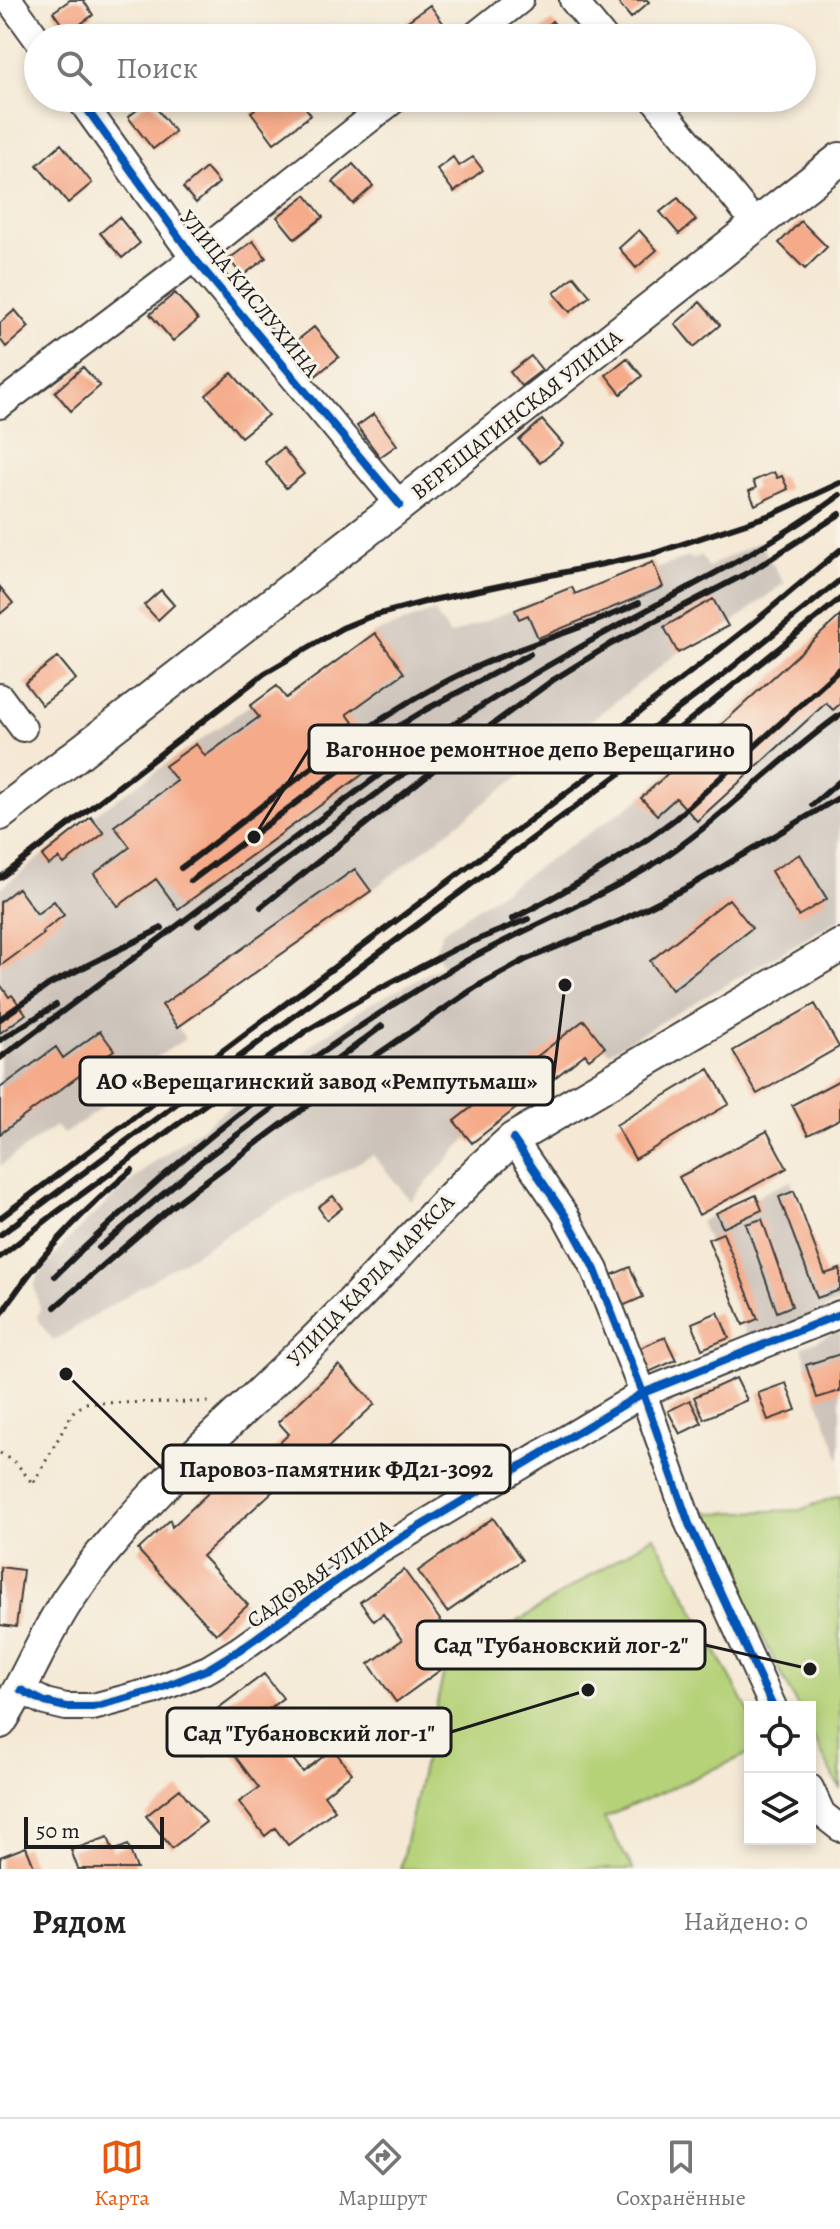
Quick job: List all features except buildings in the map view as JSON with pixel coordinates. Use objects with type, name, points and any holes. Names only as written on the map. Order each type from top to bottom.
[{"type":"main road","name":"ВЕРЕЩАГИНСКАЯ УЛИЦА","points":[[0,814],[840,159]]},
{"type":"main road","name":"УЛИЦА КАРЛА МАРКСА","points":[[0,1722],[21,1690],[56,1621],[88,1573],[192,1457],[378,1276],[467,1180],[513,1139],[840,946]]},
{"type":"street","points":[[0,6],[8,0],[26,24]]},
{"type":"street","points":[[490,24],[520,0]]},
{"type":"street","points":[[573,0],[593,24]]},
{"type":"street","name":"УЛИЦА КИСЛУХИНА","points":[[89,112],[194,258],[400,505]]},
{"type":"street","points":[[0,405],[194,258],[378,112]]},
{"type":"street","points":[[664,112],[756,224]]},
{"type":"street","points":[[0,697],[23,728]]},
{"type":"street","points":[[513,1139],[565,1215],[595,1270],[689,1524],[770,1701]]},
{"type":"street","name":"САДОВАЯ УЛИЦА","points":[[21,1690],[45,1702],[66,1707],[93,1707],[153,1691],[208,1669],[377,1552],[643,1393],[840,1314]]},
{"type":"street","points":[[816,1801],[822,1814],[840,1828]]},
{"type":"path","points":[[0,1453],[17,1464],[33,1484],[73,1412],[86,1403],[238,1402],[243,1408]]},
{"type":"shaded area","points":[[759,542],[784,583],[728,626],[678,653],[371,891],[178,1027],[185,1039],[140,1068],[142,1073],[111,1101],[64,1134],[55,1126],[0,1166],[0,889],[91,817],[277,686],[287,698],[375,633],[434,611],[450,635],[572,587],[576,594],[653,562],[656,569],[690,556],[691,560],[702,555],[708,567]]},
{"type":"shaded area","points":[[840,616],[840,919],[609,1052],[605,1047],[589,1059],[585,1054],[472,1143],[467,1138],[411,1201],[373,1155],[250,1220],[53,1341],[37,1318],[40,1308],[34,1287],[38,1276],[64,1244],[93,1215],[150,1165],[318,1040],[368,1005],[442,966],[436,949],[443,931],[641,798]]},
{"type":"shaded area","points":[[791,1181],[825,1274],[840,1269],[840,1302],[750,1343],[700,1221]]},
{"type":"shaded area","points":[[840,1330],[840,1459],[802,1347]]},
{"type":"green space","points":[[840,1495],[840,1789],[816,1742],[816,1701],[795,1701],[690,1507],[713,1513],[800,1510]]},
{"type":"green space","points":[[654,1536],[744,1703],[744,1756],[604,1818],[633,1869],[400,1869],[445,1667]]},
{"type":"railway","points":[[0,878],[265,673],[342,628],[369,617],[428,601],[655,553],[773,514],[840,483]]},
{"type":"railway","points":[[0,1058],[430,740],[562,658],[780,536],[840,495]]},
{"type":"railway","points":[[261,907],[474,738],[553,680],[611,644],[753,570],[840,514]]},
{"type":"railway","points":[[611,734],[751,625],[840,550]]},
{"type":"railway","points":[[0,1218],[714,682],[840,580]]},
{"type":"railway","points":[[0,1235],[665,740],[840,599]]},
{"type":"railway","points":[[181,868],[318,764],[425,693],[485,663],[639,603]]},
{"type":"railway","points":[[191,881],[399,726],[530,654]]},
{"type":"railway","points":[[512,919],[596,873],[675,819],[840,669]]},
{"type":"railway","points":[[55,1276],[148,1189],[297,1070],[457,966],[651,866],[700,831],[840,715]]},
{"type":"railway","points":[[198,925],[469,726]]},
{"type":"railway","points":[[812,805],[840,781]]},
{"type":"railway","points":[[55,1307],[172,1206],[362,1065],[476,987],[525,960],[622,920],[690,886],[840,797]]},
{"type":"railway","points":[[0,1257],[306,1031],[455,949],[528,919]]},
{"type":"railway","points":[[0,1019],[50,984],[162,928]]},
{"type":"railway","points":[[0,1040],[56,1005]]},
{"type":"railway","points":[[99,1248],[201,1162],[382,1026]]},
{"type":"railway","points":[[0,1316],[28,1275],[60,1238],[132,1170]]},
{"type":"cycle path","points":[[89,112],[194,258],[400,505]]},
{"type":"cycle path","points":[[513,1139],[565,1215],[595,1270],[689,1524],[770,1701]]},
{"type":"cycle path","points":[[21,1690],[45,1702],[66,1707],[93,1707],[153,1691],[208,1669],[377,1552],[643,1393],[840,1314]]},
{"type":"place","name":"Вагонное ремонтное депо Верещагино","points":[[254,837]]},
{"type":"place","name":"АО «Верещагинский завод «Ремпутьмаш»","points":[[565,985]]},
{"type":"place","name":"Паровоз-памятник ФД21-3092","points":[[66,1374]]},
{"type":"place","name":"Сад \"Губановский лог-2\"","points":[[810,1669]]},
{"type":"place","name":"Сад \"Губановский лог-1\"","points":[[588,1690]]}]
